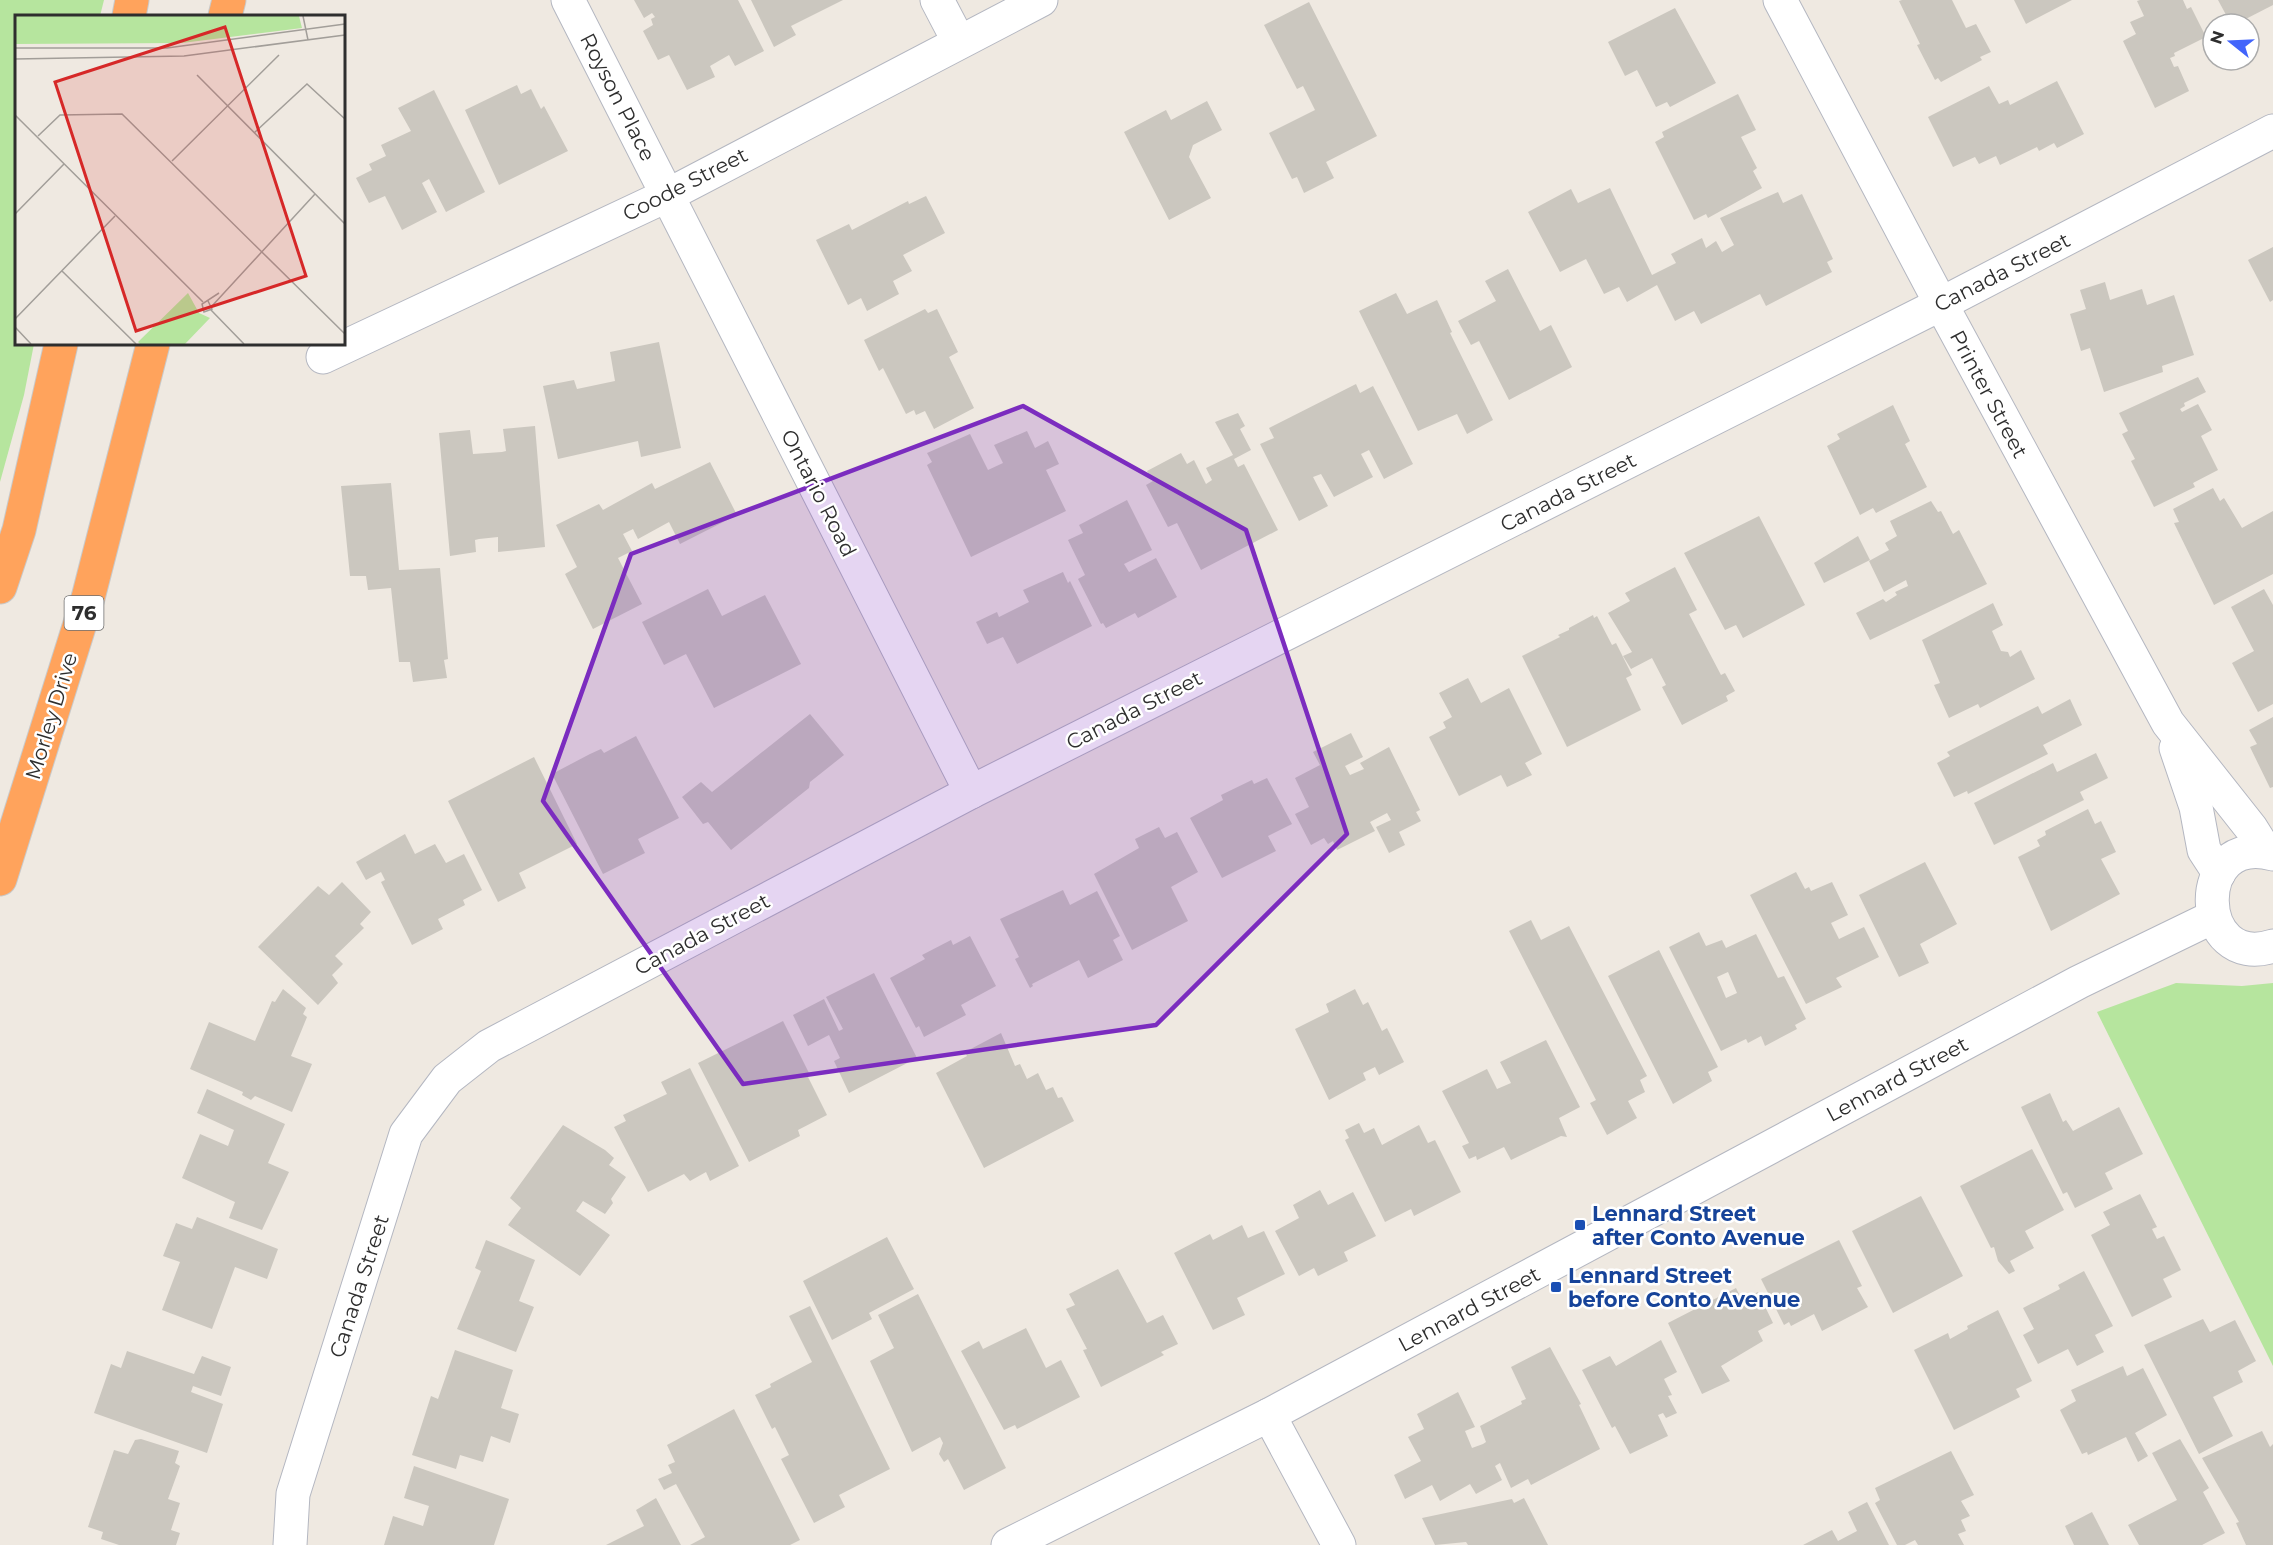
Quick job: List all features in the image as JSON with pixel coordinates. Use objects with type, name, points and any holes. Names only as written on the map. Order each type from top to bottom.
[{"type":"highway","points":[[129,15],[132,0]]},
{"type":"highway","points":[[225,15],[229,0]]},
{"type":"highway","points":[[0,587],[19,530],[62,345]]},
{"type":"highway","name":"Morley Drive","points":[[0,879],[88,598],[153,345]]},
{"type":"street","name":"Royson Place","points":[[568,0],[668,195]]},
{"type":"street","points":[[937,0],[958,42]]},
{"type":"street","name":"Coode Street","points":[[323,357],[668,195],[1041,0]]},
{"type":"street","name":"Printer Street","points":[[1780,0],[1941,304],[2168,723],[2270,853]]},
{"type":"street","name":"Canada Street","points":[[290,1545],[293,1494],[406,1134],[447,1078],[489,1046],[971,792],[1941,304],[2273,131]]},
{"type":"street","name":"Ontario Road","points":[[668,195],[971,792]]},
{"type":"street","name":"Printer Street","points":[[2168,723],[2196,807],[2204,850],[2218,873]]},
{"type":"street","points":[[2270,853],[2253,852],[2228,863],[2218,873],[2212,887],[2211,902],[2213,917],[2222,931],[2234,942],[2250,948],[2273,946]]},
{"type":"street","name":"Lennard Street","points":[[1008,1545],[1269,1415],[2079,982],[2213,917]]},
{"type":"street","points":[[1269,1415],[1339,1545]]},
{"type":"highlighted area","points":[[1023,406],[1246,530],[1347,834],[1156,1025],[743,1084],[543,801],[631,554]]},
{"type":"green space","points":[[0,0],[104,0],[100,15],[15,15],[15,345],[34,345],[24,395],[0,482]]},
{"type":"green space","points":[[2176,983],[2242,986],[2273,983],[2273,1366],[2097,1012]]},
{"type":"building","points":[[634,0],[738,0],[764,51],[735,66],[729,55],[710,66],[715,77],[687,90],[669,55],[658,60],[643,31],[653,25],[651,19],[655,17],[652,13],[644,18]]},
{"type":"building","points":[[751,0],[843,0],[791,26],[796,35],[774,47]]},
{"type":"building","points":[[1952,0],[1966,28],[1976,24],[1991,52],[1980,57],[1982,60],[1941,82],[1938,78],[1935,80],[1917,45],[1920,44],[1899,1]]},
{"type":"building","points":[[2014,0],[2072,0],[2026,24]]},
{"type":"building","points":[[2183,0],[2187,9],[2191,7],[2201,27],[2201,40],[2174,53],[2175,56],[2170,58],[2174,67],[2178,66],[2189,91],[2155,108],[2123,41],[2136,34],[2130,22],[2144,16],[2137,1]]},
{"type":"building","points":[[2218,0],[2273,0],[2273,5],[2259,12],[2224,12]]},
{"type":"building","points":[[1309,2],[1377,136],[1326,162],[1334,178],[1304,193],[1297,177],[1292,179],[1269,133],[1315,110],[1303,86],[1297,89],[1264,25]]},
{"type":"building","points":[[1675,8],[1716,83],[1670,107],[1667,102],[1656,107],[1637,70],[1625,76],[1608,42]]},
{"type":"building","points":[[2057,81],[2084,134],[2057,148],[2054,143],[2039,151],[2037,147],[2000,165],[1996,156],[1979,164],[1975,157],[1953,167],[1928,117],[1989,86],[1999,104],[2008,100],[2010,105]]},
{"type":"building","points":[[517,85],[521,94],[531,89],[541,109],[544,106],[568,151],[499,185],[465,110]]},
{"type":"building","points":[[434,90],[485,192],[446,212],[429,179],[422,183],[437,212],[402,230],[385,196],[369,203],[356,178],[372,170],[369,164],[386,156],[381,145],[411,131],[398,108]]},
{"type":"building","points":[[1738,94],[1756,130],[1741,137],[1757,168],[1753,171],[1762,188],[1708,218],[1706,214],[1694,220],[1655,142],[1664,137],[1662,132]]},
{"type":"building","points":[[1207,101],[1222,130],[1193,145],[1189,157],[1211,198],[1169,220],[1124,132],[1166,110],[1171,120]]},
{"type":"building","points":[[1610,188],[1652,275],[1676,263],[1671,254],[1702,238],[1706,248],[1716,241],[1722,252],[1734,245],[1720,218],[1778,192],[1783,203],[1802,194],[1833,259],[1827,262],[1832,272],[1766,306],[1760,294],[1701,324],[1694,311],[1675,321],[1657,285],[1627,302],[1619,287],[1604,294],[1586,259],[1560,272],[1528,212],[1571,189],[1578,203]]},
{"type":"building","points":[[926,196],[945,233],[903,255],[912,271],[893,281],[899,294],[867,311],[861,298],[848,305],[816,240],[849,224],[852,230],[908,201],[909,204]]},
{"type":"building","points":[[2273,247],[2273,300],[2270,302],[2248,260]]},
{"type":"building","points":[[1508,269],[1540,331],[1551,325],[1572,367],[1509,400],[1479,341],[1471,345],[1458,321],[1496,301],[1485,281]]},
{"type":"building","points":[[2105,282],[2110,300],[2142,289],[2147,305],[2174,295],[2194,355],[2162,366],[2163,372],[2104,392],[2090,348],[2081,351],[2070,314],[2086,309],[2080,290]]},
{"type":"building","points":[[1396,293],[1407,314],[1437,300],[1452,332],[1450,333],[1493,420],[1467,434],[1457,414],[1418,431],[1359,311]]},
{"type":"building","points":[[925,309],[928,313],[937,309],[958,352],[949,357],[974,408],[934,429],[925,411],[916,415],[914,410],[906,414],[883,368],[879,371],[864,340]]},
{"type":"building","points":[[659,342],[681,448],[641,457],[638,441],[558,459],[543,386],[574,380],[577,389],[615,381],[610,352]]},
{"type":"building","points":[[2198,377],[2206,392],[2184,403],[2185,406],[2180,409],[2182,412],[2198,404],[2212,430],[2201,436],[2218,470],[2193,483],[2195,487],[2154,507],[2131,461],[2135,459],[2122,434],[2128,431],[2119,413]]},
{"type":"building","points":[[1356,384],[1360,393],[1373,386],[1413,464],[1384,479],[1369,450],[1361,454],[1373,477],[1334,497],[1321,474],[1313,477],[1328,506],[1299,521],[1260,444],[1274,438],[1269,428]]},
{"type":"building","points":[[1893,405],[1910,441],[1905,444],[1927,487],[1876,513],[1873,508],[1860,515],[1827,446],[1840,439],[1837,434]]},
{"type":"building","points":[[1238,413],[1245,426],[1240,429],[1251,450],[1234,459],[1238,467],[1244,464],[1278,530],[1201,570],[1177,523],[1168,527],[1146,485],[1153,481],[1147,471],[1181,453],[1187,464],[1194,460],[1206,484],[1212,480],[1206,468],[1233,455],[1215,422]]},
{"type":"building","points":[[535,426],[545,547],[498,552],[498,537],[475,540],[476,552],[450,556],[439,433],[470,430],[473,454],[502,452],[506,451],[503,429]]},
{"type":"building","points":[[1027,431],[1035,448],[1048,441],[1059,464],[1046,470],[1066,511],[971,557],[927,465],[932,462],[927,453],[970,434],[988,470],[1003,463],[994,445]]},
{"type":"building","points":[[710,462],[737,515],[680,544],[669,522],[638,539],[633,529],[623,534],[632,551],[618,558],[642,604],[593,629],[565,574],[577,567],[556,525],[599,504],[603,510],[652,483],[655,489]]},
{"type":"building","points":[[391,483],[399,570],[440,568],[448,659],[444,660],[447,678],[413,682],[410,662],[399,662],[391,588],[368,590],[366,576],[350,576],[341,486]]},
{"type":"building","points":[[2213,488],[2220,501],[2224,498],[2242,528],[2273,511],[2273,574],[2214,605],[2174,523],[2179,522],[2173,509]]},
{"type":"building","points":[[1127,500],[1152,550],[1124,564],[1129,572],[1156,558],[1177,597],[1138,618],[1135,613],[1106,628],[1103,623],[1101,624],[1078,579],[1085,575],[1068,540],[1083,533],[1079,525]]},
{"type":"building","points":[[1931,501],[1938,512],[1941,511],[1953,534],[1959,530],[1987,584],[1870,640],[1856,613],[1883,599],[1886,602],[1897,595],[1895,592],[1908,586],[1906,580],[1884,592],[1869,561],[1889,550],[1885,543],[1897,536],[1890,521]]},
{"type":"building","points":[[1759,516],[1805,605],[1743,638],[1736,625],[1725,630],[1684,553]]},
{"type":"building","points":[[1858,536],[1870,560],[1824,583],[1814,563]]},
{"type":"building","points":[[1675,567],[1697,610],[1689,614],[1721,675],[1725,673],[1735,691],[1726,696],[1728,701],[1682,725],[1662,687],[1666,685],[1652,658],[1631,669],[1623,656],[1632,652],[1608,613],[1630,601],[1625,593]]},
{"type":"building","points":[[1063,572],[1068,583],[1070,581],[1092,626],[1017,664],[1003,637],[987,644],[976,622],[997,612],[999,617],[1029,602],[1023,590]]},
{"type":"building","points":[[708,589],[722,616],[765,595],[801,664],[714,708],[686,654],[664,665],[642,622]]},
{"type":"building","points":[[2264,589],[2273,605],[2273,704],[2258,712],[2232,663],[2254,651],[2231,607]]},
{"type":"building","points":[[1993,603],[2003,625],[1992,631],[2001,651],[2008,652],[2010,657],[2021,650],[2035,679],[1980,708],[1978,704],[1949,718],[1934,685],[1940,683],[1922,640]]},
{"type":"building","points":[[1593,615],[1594,618],[1597,616],[1612,645],[1616,643],[1632,675],[1626,678],[1641,710],[1567,747],[1522,656],[1560,637],[1558,635]]},
{"type":"building","points":[[1468,678],[1481,703],[1509,688],[1542,754],[1525,763],[1532,775],[1507,787],[1501,775],[1459,796],[1429,737],[1446,728],[1443,722],[1452,717],[1439,693]]},
{"type":"building","points":[[2070,699],[2082,725],[2043,745],[2048,754],[1968,794],[1967,791],[1954,797],[1937,763],[1950,756],[1947,752],[2038,706],[2042,714]]},
{"type":"building","points":[[810,714],[844,755],[810,782],[809,788],[731,850],[708,822],[703,824],[682,797],[701,782],[712,792]]},
{"type":"building","points":[[2273,717],[2273,787],[2270,788],[2250,747],[2257,744],[2249,730]]},
{"type":"building","points":[[1351,733],[1363,757],[1345,766],[1350,775],[1364,769],[1360,763],[1389,747],[1420,810],[1416,812],[1421,821],[1399,832],[1405,845],[1389,853],[1376,827],[1391,820],[1387,813],[1370,822],[1375,831],[1337,850],[1333,841],[1328,844],[1324,838],[1311,845],[1295,814],[1309,807],[1295,778],[1320,765],[1313,752]]},
{"type":"building","points":[[636,736],[679,818],[638,839],[645,853],[603,874],[552,774],[601,749],[604,753]]},
{"type":"building","points":[[2096,753],[2108,778],[2080,792],[2084,800],[1994,845],[1974,803],[2053,763],[2057,772]]},
{"type":"building","points":[[534,757],[577,844],[519,873],[526,888],[498,902],[448,801]]},
{"type":"building","points":[[1267,778],[1292,824],[1268,836],[1276,851],[1222,878],[1190,818],[1223,800],[1221,795],[1252,780],[1254,784]]},
{"type":"building","points":[[2088,809],[2095,824],[2101,821],[2116,852],[2101,859],[2120,894],[2051,931],[2018,857],[2040,846],[2037,840],[2046,835],[2045,831]]},
{"type":"building","points":[[1159,827],[1165,838],[1177,832],[1198,872],[1171,887],[1188,921],[1132,950],[1094,874],[1139,848],[1135,839]]},
{"type":"building","points":[[405,834],[415,854],[435,844],[446,863],[464,854],[482,890],[463,900],[465,905],[438,919],[443,929],[412,945],[381,882],[385,880],[381,872],[366,880],[356,862]]},
{"type":"building","points":[[1925,862],[1957,924],[1920,944],[1929,963],[1899,977],[1859,895]]},
{"type":"building","points":[[1796,872],[1805,889],[1809,887],[1811,891],[1832,882],[1848,915],[1831,923],[1839,939],[1864,927],[1879,957],[1836,978],[1842,987],[1806,1004],[1750,895]]},
{"type":"building","points":[[342,882],[371,912],[360,924],[364,928],[335,956],[343,964],[332,975],[338,983],[318,1005],[258,947],[318,886],[329,895]]},
{"type":"building","points":[[1063,890],[1070,905],[1097,891],[1120,936],[1113,940],[1123,960],[1088,978],[1079,960],[1032,984],[1030,988],[1015,959],[1019,957],[1000,919]]},
{"type":"building","points":[[1531,920],[1541,940],[1569,926],[1647,1076],[1640,1080],[1645,1092],[1628,1101],[1637,1118],[1607,1135],[1590,1103],[1596,1100],[1509,931]]},
{"type":"building","points":[[1699,932],[1706,946],[1722,940],[1726,948],[1756,934],[1778,978],[1784,976],[1806,1019],[1795,1025],[1797,1029],[1765,1046],[1761,1036],[1748,1043],[1746,1039],[1721,1051],[1669,947]],"holes":[[[1728,972],[1737,993],[1726,998],[1717,977]]]},
{"type":"building","points":[[970,936],[996,986],[961,1005],[966,1015],[924,1037],[919,1026],[916,1028],[890,978],[925,959],[922,955],[951,940],[953,945]]},
{"type":"building","points":[[1659,950],[1718,1067],[1708,1072],[1712,1081],[1673,1104],[1608,976]]},
{"type":"building","points":[[874,973],[917,1058],[849,1093],[834,1061],[840,1058],[829,1035],[808,1046],[793,1015],[824,999],[839,1031],[843,1029],[826,997]]},
{"type":"building","points":[[283,989],[306,1008],[303,1014],[307,1017],[291,1056],[312,1064],[292,1112],[255,1096],[251,1100],[242,1095],[243,1092],[190,1069],[209,1022],[255,1041],[272,1001],[275,1002]]},
{"type":"building","points":[[1355,989],[1363,1005],[1368,1002],[1382,1031],[1387,1028],[1404,1062],[1379,1075],[1375,1067],[1363,1073],[1366,1080],[1329,1100],[1295,1029],[1329,1012],[1326,1004]]},
{"type":"building","points":[[783,1021],[827,1115],[798,1130],[800,1136],[749,1162],[698,1063]]},
{"type":"building","points":[[1001,1033],[1015,1066],[1020,1064],[1027,1079],[1038,1073],[1046,1090],[1053,1087],[1058,1098],[1062,1097],[1074,1121],[984,1168],[936,1073],[967,1056],[965,1052]]},
{"type":"building","points":[[1546,1040],[1580,1107],[1559,1118],[1567,1137],[1561,1136],[1511,1160],[1504,1147],[1477,1160],[1476,1156],[1469,1159],[1462,1146],[1469,1143],[1442,1091],[1487,1069],[1497,1089],[1511,1083],[1500,1062]]},
{"type":"building","points":[[690,1068],[739,1166],[710,1181],[706,1172],[690,1181],[684,1174],[648,1192],[614,1127],[626,1121],[623,1115],[667,1094],[661,1082]]},
{"type":"building","points":[[207,1089],[285,1124],[268,1163],[289,1172],[262,1230],[229,1218],[235,1202],[182,1178],[200,1134],[228,1146],[234,1130],[197,1113]]},
{"type":"building","points":[[2050,1093],[2063,1122],[2066,1120],[2073,1131],[2119,1107],[2143,1154],[2105,1173],[2113,1189],[2075,1208],[2067,1192],[2063,1194],[2021,1107]]},
{"type":"building","points":[[1359,1123],[1364,1133],[1374,1128],[1382,1145],[1419,1125],[1428,1143],[1435,1140],[1461,1192],[1414,1216],[1411,1209],[1385,1222],[1345,1140],[1349,1138],[1345,1130]]},
{"type":"building","points":[[563,1125],[605,1150],[614,1158],[609,1165],[626,1177],[611,1199],[613,1203],[605,1214],[583,1201],[576,1211],[610,1235],[580,1276],[508,1225],[521,1208],[510,1198]]},
{"type":"building","points":[[2032,1149],[2064,1210],[2025,1231],[2034,1248],[2010,1261],[2015,1271],[2009,1274],[1998,1261],[1994,1247],[1991,1248],[1960,1186]]},
{"type":"building","points":[[1320,1190],[1328,1205],[1353,1192],[1376,1236],[1344,1252],[1348,1261],[1318,1276],[1314,1268],[1299,1276],[1275,1231],[1299,1218],[1293,1205]]},
{"type":"building","points":[[2140,1194],[2157,1227],[2152,1229],[2157,1239],[2164,1236],[2181,1270],[2163,1279],[2172,1297],[2132,1317],[2091,1235],[2110,1225],[2103,1212]]},
{"type":"building","points":[[1921,1196],[1963,1276],[1893,1313],[1852,1231]]},
{"type":"building","points":[[197,1217],[278,1249],[267,1279],[235,1267],[212,1329],[162,1310],[180,1262],[163,1256],[176,1223],[192,1229]]},
{"type":"building","points":[[1242,1225],[1248,1238],[1264,1231],[1285,1274],[1237,1298],[1245,1315],[1213,1330],[1174,1253],[1210,1234],[1213,1240]]},
{"type":"building","points":[[887,1237],[914,1289],[869,1313],[872,1319],[832,1340],[803,1281]]},
{"type":"building","points":[[486,1240],[535,1260],[519,1301],[534,1307],[516,1352],[457,1329],[481,1271],[475,1268]]},
{"type":"building","points":[[1839,1240],[1862,1286],[1857,1288],[1868,1307],[1822,1331],[1814,1314],[1791,1326],[1789,1322],[1784,1325],[1761,1279]]},
{"type":"building","points":[[1118,1269],[1147,1323],[1163,1315],[1178,1344],[1161,1352],[1164,1355],[1101,1387],[1083,1350],[1087,1349],[1066,1309],[1075,1305],[1069,1294]]},
{"type":"building","points":[[2084,1271],[2113,1326],[2095,1335],[2104,1352],[2077,1366],[2068,1349],[2038,1364],[2023,1335],[2034,1329],[2023,1308],[2060,1289],[2058,1285]]},
{"type":"building","points":[[1736,1288],[1742,1300],[1758,1292],[1773,1323],[1758,1331],[1763,1341],[1721,1366],[1730,1381],[1702,1394],[1668,1323]]},
{"type":"building","points":[[918,1294],[1006,1468],[964,1490],[948,1459],[944,1462],[939,1454],[943,1443],[940,1437],[912,1452],[870,1361],[894,1348],[878,1315]]},
{"type":"building","points":[[810,1306],[890,1469],[839,1495],[845,1507],[814,1523],[781,1459],[789,1455],[775,1427],[772,1429],[755,1395],[771,1387],[770,1384],[812,1362],[789,1316]]},
{"type":"building","points":[[1998,1310],[2032,1381],[2016,1389],[2020,1397],[1954,1430],[1914,1350],[1948,1333],[1950,1339],[1968,1329],[1967,1326]]},
{"type":"building","points":[[2203,1319],[2210,1332],[2235,1320],[2256,1361],[2238,1371],[2243,1382],[2213,1397],[2233,1436],[2199,1454],[2144,1345]]},
{"type":"building","points":[[1026,1328],[1046,1368],[1061,1360],[1080,1397],[1017,1429],[1015,1425],[1004,1430],[961,1351],[979,1341],[983,1349]]},
{"type":"building","points":[[1661,1340],[1677,1372],[1664,1379],[1672,1395],[1668,1396],[1677,1413],[1666,1418],[1663,1413],[1658,1415],[1668,1436],[1630,1454],[1615,1426],[1612,1428],[1582,1370],[1610,1356],[1616,1366]]},
{"type":"building","points":[[1550,1347],[1581,1404],[1579,1405],[1600,1449],[1531,1485],[1528,1479],[1511,1488],[1500,1463],[1495,1466],[1502,1480],[1476,1494],[1470,1484],[1440,1501],[1432,1485],[1405,1499],[1394,1475],[1421,1461],[1408,1437],[1424,1429],[1417,1414],[1458,1392],[1475,1427],[1465,1431],[1472,1448],[1483,1444],[1486,1442],[1480,1426],[1522,1404],[1521,1401],[1526,1399],[1511,1367]]},
{"type":"building","points":[[455,1350],[513,1370],[501,1408],[519,1414],[510,1443],[491,1436],[483,1462],[460,1455],[456,1469],[412,1455],[431,1396],[438,1399]]},
{"type":"building","points":[[127,1351],[194,1374],[202,1356],[231,1367],[221,1396],[193,1386],[191,1392],[223,1404],[207,1453],[94,1413],[111,1364],[121,1368]]},
{"type":"building","points":[[2123,1366],[2127,1376],[2143,1368],[2167,1415],[2135,1433],[2148,1456],[2138,1462],[2126,1437],[2088,1455],[2087,1452],[2082,1454],[2060,1410],[2076,1401],[2071,1390]]},
{"type":"building","points":[[734,1409],[800,1540],[790,1545],[690,1545],[705,1537],[676,1484],[664,1490],[658,1479],[672,1473],[668,1465],[675,1462],[667,1445]]},
{"type":"building","points":[[2262,1431],[2270,1447],[2273,1444],[2273,1545],[2246,1545],[2236,1523],[2239,1522],[2202,1458]]},
{"type":"building","points":[[141,1439],[179,1451],[175,1463],[180,1466],[168,1499],[180,1503],[171,1530],[180,1533],[176,1545],[119,1545],[101,1539],[103,1532],[88,1527],[114,1450],[128,1454],[135,1440]]},
{"type":"building","points":[[2180,1439],[2209,1488],[2203,1492],[2225,1533],[2202,1545],[2139,1545],[2128,1525],[2177,1500],[2152,1453]]},
{"type":"building","points":[[1951,1451],[1974,1495],[1961,1501],[1970,1516],[1961,1520],[1966,1531],[1958,1534],[1964,1545],[1918,1545],[1915,1540],[1905,1545],[1897,1545],[1875,1503],[1880,1500],[1875,1488]]},
{"type":"building","points":[[414,1466],[509,1499],[494,1545],[384,1545],[393,1516],[423,1526],[429,1506],[404,1498]]},
{"type":"building","points":[[656,1498],[681,1545],[606,1545],[644,1526],[636,1510]]},
{"type":"building","points":[[1524,1498],[1548,1545],[1468,1545],[1466,1542],[1435,1545],[1422,1518],[1512,1499],[1514,1503]]},
{"type":"building","points":[[1867,1502],[1889,1545],[1803,1545],[1832,1530],[1838,1541],[1857,1531],[1848,1512]]},
{"type":"building","points":[[2092,1512],[2109,1545],[2074,1545],[2065,1526]]},
{"type":"place","name":"Lennard Street after Conto Avenue","points":[[1580,1225]]},
{"type":"place","name":"Lennard Street before Conto Avenue","points":[[1556,1287]]}]
